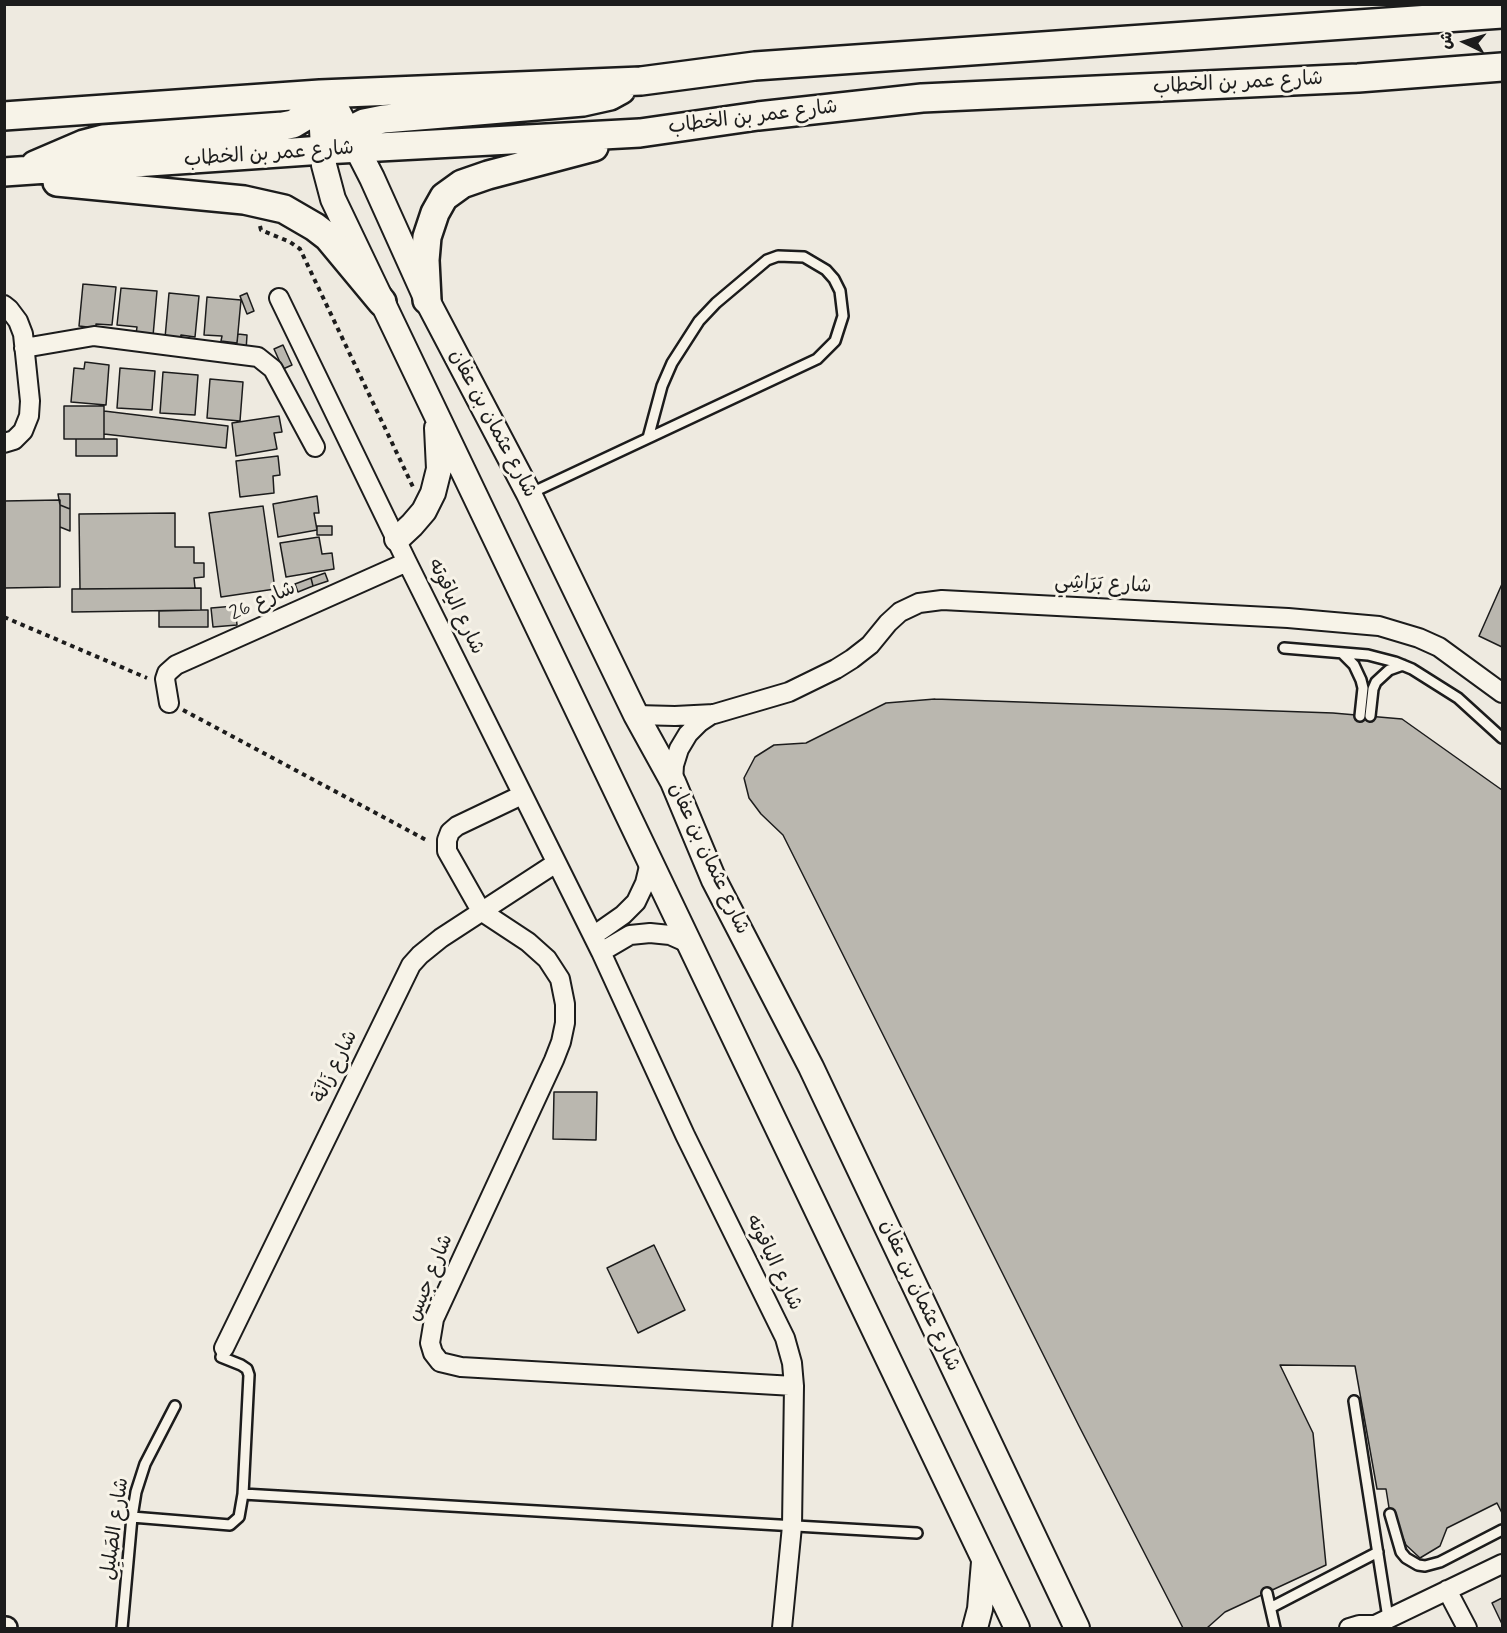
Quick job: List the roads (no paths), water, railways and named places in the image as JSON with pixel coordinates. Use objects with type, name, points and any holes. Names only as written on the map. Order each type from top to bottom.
[{"type":"main road","points":[[4,116],[324,94],[641,81],[766,65],[1417,16],[1503,14]]},
{"type":"main road","name":"شارع عمر بن الخطاب","points":[[352,140],[640,133],[758,116],[922,98],[1358,78],[1503,68]]},
{"type":"main road","points":[[322,150],[336,137],[352,140],[364,123],[384,119],[583,102],[610,96],[641,81]]},
{"type":"main road","points":[[324,94],[322,150],[333,199],[1017,1629]]},
{"type":"main road","points":[[13,172],[51,156],[103,139],[293,124],[303,118],[324,94]]},
{"type":"main road","name":"شارع عثمان بن عفان","points":[[324,94],[352,140],[427,300],[529,494],[636,716],[673,782],[714,880],[811,1067],[1077,1629]]},
{"type":"main road","points":[[427,300],[425,260],[427,237],[435,213],[444,197],[462,184],[488,175],[536,164],[640,133]]},
{"type":"main road","name":"شارع عمر بن الخطاب","points":[[13,172],[322,150]]},
{"type":"main road","points":[[13,172],[58,182],[264,203],[284,209],[328,237],[382,302]]},
{"type":"main road","points":[[397,538],[424,511],[433,493],[439,469],[435,414]]},
{"type":"main road","points":[[975,1629],[980,1609],[984,1562]]},
{"type":"street","name":"شارع الياقوته","points":[[279,298],[597,944],[685,1135],[785,1338],[794,1386],[792,1526],[784,1625]]},
{"type":"street","points":[[4,305],[18,321],[22,334],[30,401],[29,416],[23,431],[14,440],[4,443]]},
{"type":"street","points":[[24,348],[94,336],[258,357],[273,369],[315,447]]},
{"type":"street","name":"شارع 26","points":[[167,694],[167,673],[176,665],[407,562]]},
{"type":"street","name":"شارع بَرَاشِي","points":[[636,716],[714,714],[789,693],[836,669],[870,645],[888,622],[900,612],[919,603],[942,600],[1288,618],[1379,626],[1419,638],[1438,647],[1503,693]]},
{"type":"street","name":"شارع بَرَاشِي","points":[[673,782],[674,765],[679,749],[688,734],[700,722],[714,714]]},
{"type":"street","points":[[482,911],[447,851],[447,840],[450,832],[457,826],[522,795]]},
{"type":"street","points":[[597,944],[636,902],[645,883],[650,862]]},
{"type":"street","name":"شارع زَانَة","points":[[224,1348],[411,965],[430,946],[556,863]]},
{"type":"street","name":"شارع جيس","points":[[482,911],[528,942],[547,959],[560,979],[565,1004],[565,1023],[554,1060],[434,1319],[430,1343],[433,1353],[440,1362],[461,1367],[794,1386]]},
{"type":"street","points":[[597,944],[630,935],[650,933],[670,935],[688,943]]},
{"type":"street","points":[[1349,1629],[1359,1625],[1378,1624],[1503,1564]]},
{"type":"street","points":[[1447,1590],[1467,1629]]},
{"type":"lane","points":[[529,494],[648,438],[817,358],[827,351],[841,329],[843,303],[834,279],[826,270],[804,257],[778,256],[767,260],[716,303],[699,321],[672,363],[662,386],[648,438]]},
{"type":"lane","points":[[1284,648],[1368,656],[1403,665],[1458,698],[1503,738]]},
{"type":"lane","points":[[1342,653],[1354,665],[1361,680],[1365,716],[1376,682],[1389,670],[1403,665]]},
{"type":"lane","points":[[132,1517],[230,1525],[239,1517],[243,1494],[249,1375],[247,1369],[241,1365],[221,1357],[224,1348]]},
{"type":"lane","points":[[1354,1401],[1378,1552],[1378,1624]]},
{"type":"lane","name":"شارع الصَليِل","points":[[122,1629],[132,1517],[145,1464],[175,1406]]},
{"type":"lane","points":[[243,1494],[917,1533]]},
{"type":"lane","points":[[1390,1514],[1401,1552],[1418,1565],[1425,1566],[1440,1562],[1503,1530]]},
{"type":"lane","points":[[1272,1607],[1378,1552]]},
{"type":"lane","points":[[1267,1593],[1272,1607],[1275,1629]]}]
